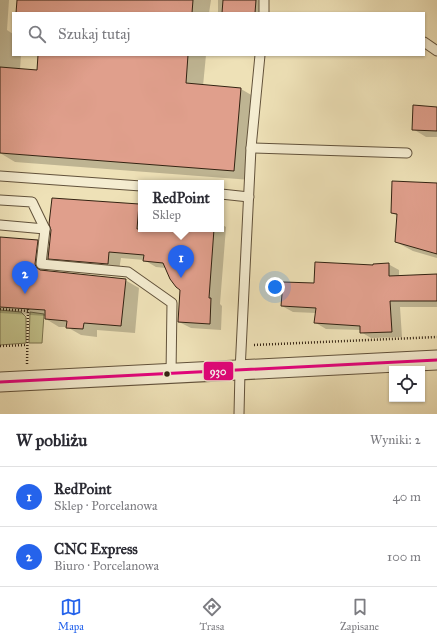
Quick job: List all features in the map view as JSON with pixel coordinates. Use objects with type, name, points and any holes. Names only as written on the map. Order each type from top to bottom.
[{"type":"street","points":[[0,382],[437,360]]},
{"type":"lane","points":[[264,0],[264,12]]},
{"type":"lane","points":[[425,43],[437,51]]},
{"type":"lane","points":[[239,414],[251,148],[260,56]]},
{"type":"lane","points":[[251,148],[408,153]]},
{"type":"lane","points":[[0,176],[138,186]]},
{"type":"lane","points":[[224,194],[249,197]]},
{"type":"lane","points":[[0,200],[32,202],[45,229],[41,264],[128,272],[172,303],[171,374]]},
{"type":"lane","points":[[0,225],[45,229]]},
{"type":"path","points":[[0,309],[28,310],[27,365]]},
{"type":"path","points":[[0,346],[27,345]]},
{"type":"shaded area","points":[[0,310],[21,312],[26,317],[26,343],[0,345]]},
{"type":"shaded area","points":[[30,312],[44,314],[42,343],[29,343]]},
{"type":"building","points":[[17,0],[193,0],[192,12],[16,12]]},
{"type":"building","points":[[223,0],[256,0],[255,12],[222,12]]},
{"type":"building","points":[[38,56],[188,56],[186,83],[241,88],[234,171],[0,153],[0,67],[37,70]]},
{"type":"building","points":[[413,105],[437,107],[437,131],[412,130]]},
{"type":"building","points":[[392,181],[437,183],[437,254],[395,242],[397,214],[391,213]]},
{"type":"building","points":[[52,198],[138,204],[138,232],[214,232],[209,298],[211,298],[210,324],[178,322],[180,290],[170,279],[163,263],[143,261],[144,255],[109,252],[108,264],[48,259],[51,230],[49,224]]},
{"type":"building","points":[[0,237],[38,240],[35,264],[40,270],[126,279],[121,326],[84,323],[83,329],[66,328],[67,321],[45,319],[45,310],[0,307]]},
{"type":"building","points":[[315,262],[373,265],[389,263],[389,276],[437,274],[437,301],[390,301],[392,332],[360,333],[360,326],[314,323],[316,308],[281,306],[283,282],[314,283]]},
{"type":"transit line","name":"930","points":[[0,382],[437,360]]},
{"type":"place","name":"RedPoint","points":[[181,278]]},
{"type":"place","name":"CNC Express","points":[[25,294]]}]
